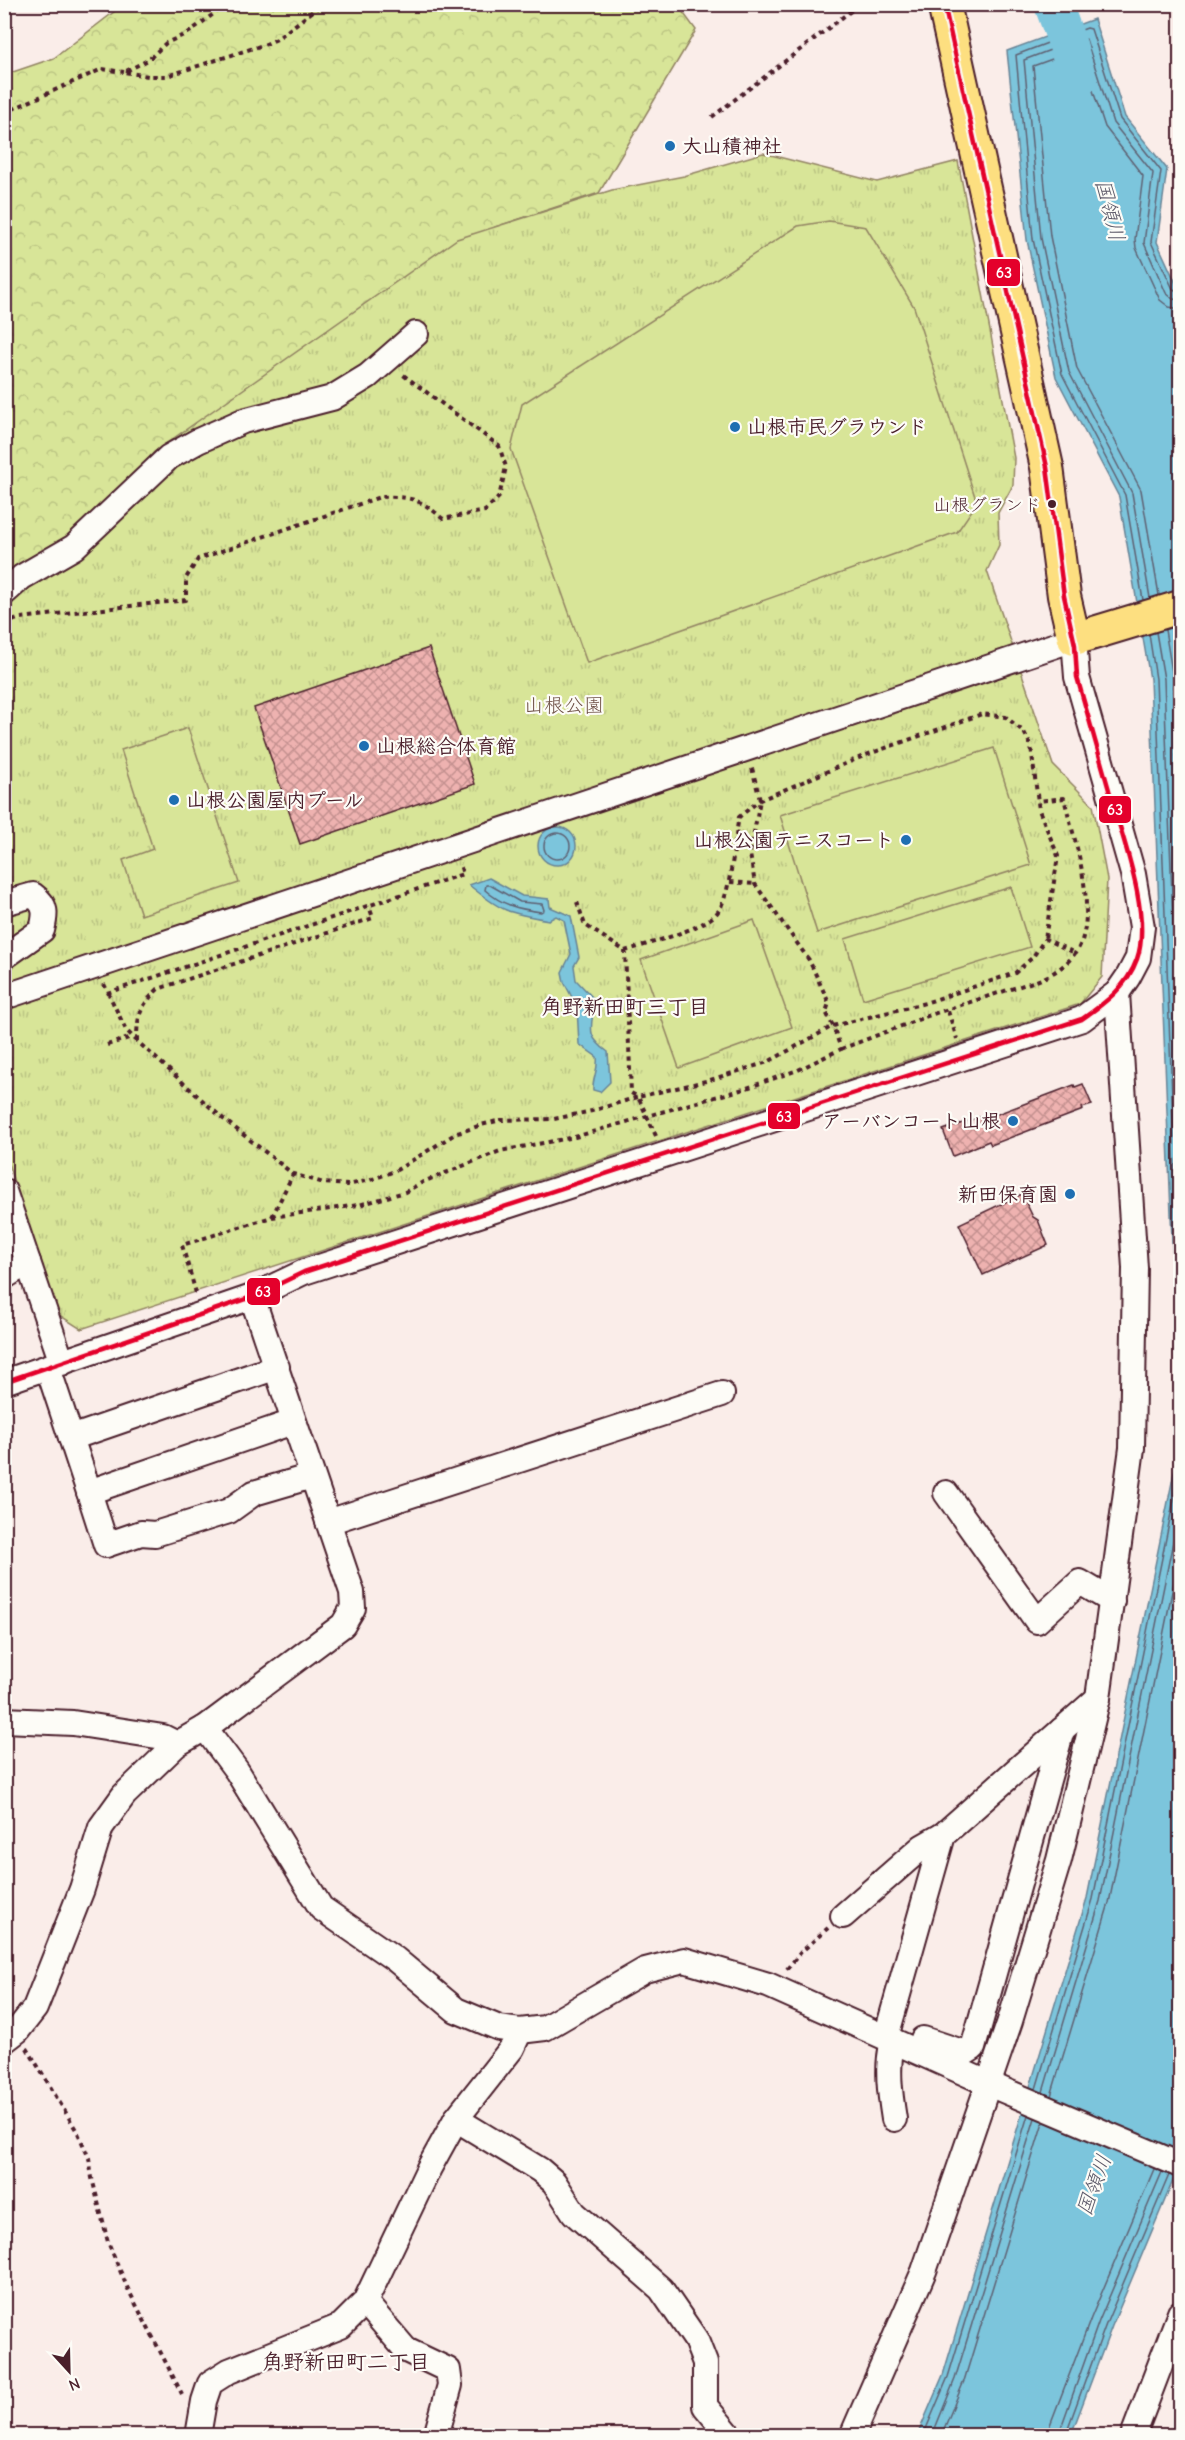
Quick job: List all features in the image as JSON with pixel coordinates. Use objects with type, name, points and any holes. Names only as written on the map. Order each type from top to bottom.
[{"type":"main road","points":[[944,4],[1047,467],[1064,596],[1074,639],[1180,607]]},
{"type":"street","points":[[4,593],[22,577],[74,547],[169,457],[243,421],[332,398],[368,376],[416,334]]},
{"type":"street","points":[[4,997],[1074,639],[1077,677],[1132,874],[1142,927],[1138,958],[1128,977],[1117,993],[1082,1019],[304,1272],[252,1297],[203,1315],[4,1382]]},
{"type":"street","points":[[4,903],[33,895],[41,901],[46,913],[42,930],[4,957]]},
{"type":"street","points":[[852,2436],[924,2271],[995,2086],[1010,2020],[1059,1860],[1098,1698],[1132,1448],[1135,1268],[1117,993]]},
{"type":"street","points":[[4,1191],[28,1262],[71,1438],[106,1545],[141,1533],[155,1534],[229,1510],[254,1493],[312,1476]]},
{"type":"street","points":[[4,1277],[28,1262]]},
{"type":"street","points":[[11,2036],[35,2008],[82,1889],[101,1827],[124,1795],[177,1744],[205,1728],[343,1625],[353,1608],[352,1592],[252,1297]]},
{"type":"street","points":[[71,1438],[277,1367]]},
{"type":"street","points":[[328,1522],[722,1394]]},
{"type":"street","points":[[90,1492],[293,1422]]},
{"type":"street","points":[[946,1493],[1037,1621],[1080,1582],[1112,1601]]},
{"type":"street","points":[[843,1916],[922,1847],[943,1835],[1098,1698]]},
{"type":"street","points":[[4,1720],[74,1723],[163,1737],[177,1744]]},
{"type":"street","points":[[205,1728],[237,1771],[321,1908],[395,1959],[456,2010],[499,2028],[520,2031],[545,2028],[645,1970],[684,1960],[773,1987],[889,2035],[995,2086],[1180,2165]]},
{"type":"street","points":[[889,2035],[965,2053],[973,2048],[1062,1730]]},
{"type":"street","points":[[894,2119],[890,2095],[889,2035],[943,1835]]},
{"type":"street","points":[[198,2431],[210,2383],[229,2371],[341,2326],[365,2302],[429,2168],[456,2119],[512,2048],[520,2031]]},
{"type":"street","points":[[456,2119],[540,2170],[554,2181],[574,2214],[661,2289],[696,2340],[705,2363],[705,2406],[730,2436]]},
{"type":"street","points":[[365,2302],[406,2350],[448,2370],[450,2385],[436,2436]]},
{"type":"street","points":[[1133,2436],[1180,2313]]},
{"type":"path","points":[[124,72],[148,60],[166,43],[189,33],[227,4]]},
{"type":"path","points":[[4,113],[102,69],[167,76],[266,44],[277,39],[322,4]]},
{"type":"path","points":[[711,117],[860,4]]},
{"type":"path","points":[[4,624],[20,618],[186,600],[186,578],[198,559],[380,497],[405,496],[427,504],[443,519],[485,511],[499,497],[506,467],[499,446],[385,361]]},
{"type":"path","points":[[98,966],[107,993],[126,1030],[221,1117],[294,1174],[324,1183],[348,1185],[395,1171],[455,1134],[481,1125],[501,1120],[554,1119],[710,1080],[768,1062],[833,1026],[925,1003],[1014,973],[1032,958],[1045,939],[1058,856],[1039,810],[1031,746],[1024,732],[1006,717],[982,714],[866,755],[759,800],[739,817],[730,882],[716,915],[699,925],[625,951]]},
{"type":"path","points":[[747,747],[759,800],[750,854],[755,885],[809,960],[829,1003],[826,1012],[841,1049]]},
{"type":"path","points":[[203,1315],[182,1245],[272,1217],[359,1205],[405,1192],[423,1182],[500,1151],[575,1137],[744,1089],[798,1070],[841,1049],[933,1014],[1055,973],[1075,953],[1082,941],[1085,922],[1084,875],[1064,798],[1038,801]]},
{"type":"path","points":[[107,993],[463,874],[454,847]]},
{"type":"path","points":[[730,882],[755,885]]},
{"type":"path","points":[[577,902],[585,926],[625,951]]},
{"type":"path","points":[[137,1041],[139,1015],[144,1003],[158,989],[373,918],[369,906]]},
{"type":"path","points":[[1045,939],[1075,953]]},
{"type":"path","points":[[625,951],[631,1093],[638,1097],[647,1116]]},
{"type":"path","points":[[107,1045],[132,1036]]},
{"type":"path","points":[[272,1217],[294,1174]]},
{"type":"path","points":[[773,1987],[801,1952],[843,1916]]},
{"type":"path","points":[[11,2036],[78,2133],[89,2158],[108,2241],[127,2287],[198,2431]]},
{"type":"green space","points":[[688,4],[682,11],[696,30],[599,193],[495,227],[4,898],[4,75],[54,58],[123,5]]},
{"type":"green space","name":"山根公園","points":[[763,153],[877,182],[958,161],[1014,458],[1013,485],[998,513],[999,545],[987,571],[1053,765],[1093,805],[1107,879],[1102,977],[1080,1004],[81,1329],[56,1313],[5,1154],[4,581],[91,525],[154,452],[457,239],[612,190],[684,176]]},
{"type":"green space","name":"山根市民グラウンド","points":[[829,221],[866,227],[914,307],[977,503],[957,532],[587,663],[511,449],[522,404],[798,226]]},
{"type":"green space","name":"山根公園屋内プール","points":[[188,728],[239,883],[141,915],[123,860],[153,849],[121,750]]},
{"type":"green space","name":"山根公園テニスコート","points":[[994,748],[1031,865],[817,933],[780,815]]},
{"type":"green space","points":[[1011,887],[1030,947],[863,999],[845,939]]},
{"type":"green space","points":[[754,920],[792,1027],[679,1068],[641,960]]},
{"type":"water","points":[[1094,19],[1125,117],[1167,169],[1157,242],[1180,292],[1180,1443],[1150,679],[1119,497],[1056,377],[1027,240],[1007,51]]},
{"type":"water","points":[[557,827],[570,833],[576,846],[570,859],[557,865],[544,859],[538,846],[544,833]]},
{"type":"water","points":[[489,878],[522,896],[549,899],[550,907],[571,916],[579,957],[574,966],[576,980],[595,1000],[591,1030],[595,1040],[608,1052],[610,1082],[600,1092],[593,1090],[597,1057],[579,1044],[577,1007],[564,982],[562,972],[571,954],[564,920],[556,916],[549,920],[506,910],[469,885]]},
{"type":"water","points":[[1180,1443],[1180,2164],[1112,2326],[1071,2435],[917,2436],[943,2375],[1087,1898]]},
{"type":"building","name":"山根総合体育館","points":[[429,648],[475,784],[300,844],[254,708]]},
{"type":"building","name":"アーバンコート山根","points":[[1083,1084],[1092,1105],[1082,1108],[1083,1110],[991,1145],[989,1141],[953,1156],[943,1130],[991,1113],[992,1116],[1074,1085],[1075,1087]]},
{"type":"building","points":[[1022,1194],[1033,1217],[1038,1220],[1048,1245],[983,1275],[959,1224]]},
{"type":"waterway","name":"国領川","points":[[1053,4],[1069,48],[1077,80]]},
{"type":"transit line","name":"63","points":[[4,1382],[252,1297],[304,1272],[1082,1019],[1107,1000],[1127,978],[1137,959],[1141,942],[1139,900],[1077,677],[1075,645],[1064,596],[1047,467],[944,4]]},
{"type":"place","name":"大山積神社","points":[[670,146]]},
{"type":"place","name":"山根市民グラウンド","points":[[735,427]]},
{"type":"place","name":"山根グランド","points":[[1052,504]]},
{"type":"place","name":"山根総合体育館","points":[[364,746]]},
{"type":"place","name":"山根公園屋内プール","points":[[174,800]]},
{"type":"place","name":"山根公園テニスコート","points":[[906,840]]},
{"type":"place","name":"アーバンコート山根","points":[[1013,1121]]},
{"type":"place","name":"新田保育園","points":[[1070,1194]]},
{"type":"district","name":"角野新田町三丁目","points":[[625,1007]]},
{"type":"district","name":"角野新田町二丁目","points":[[346,2362]]}]
